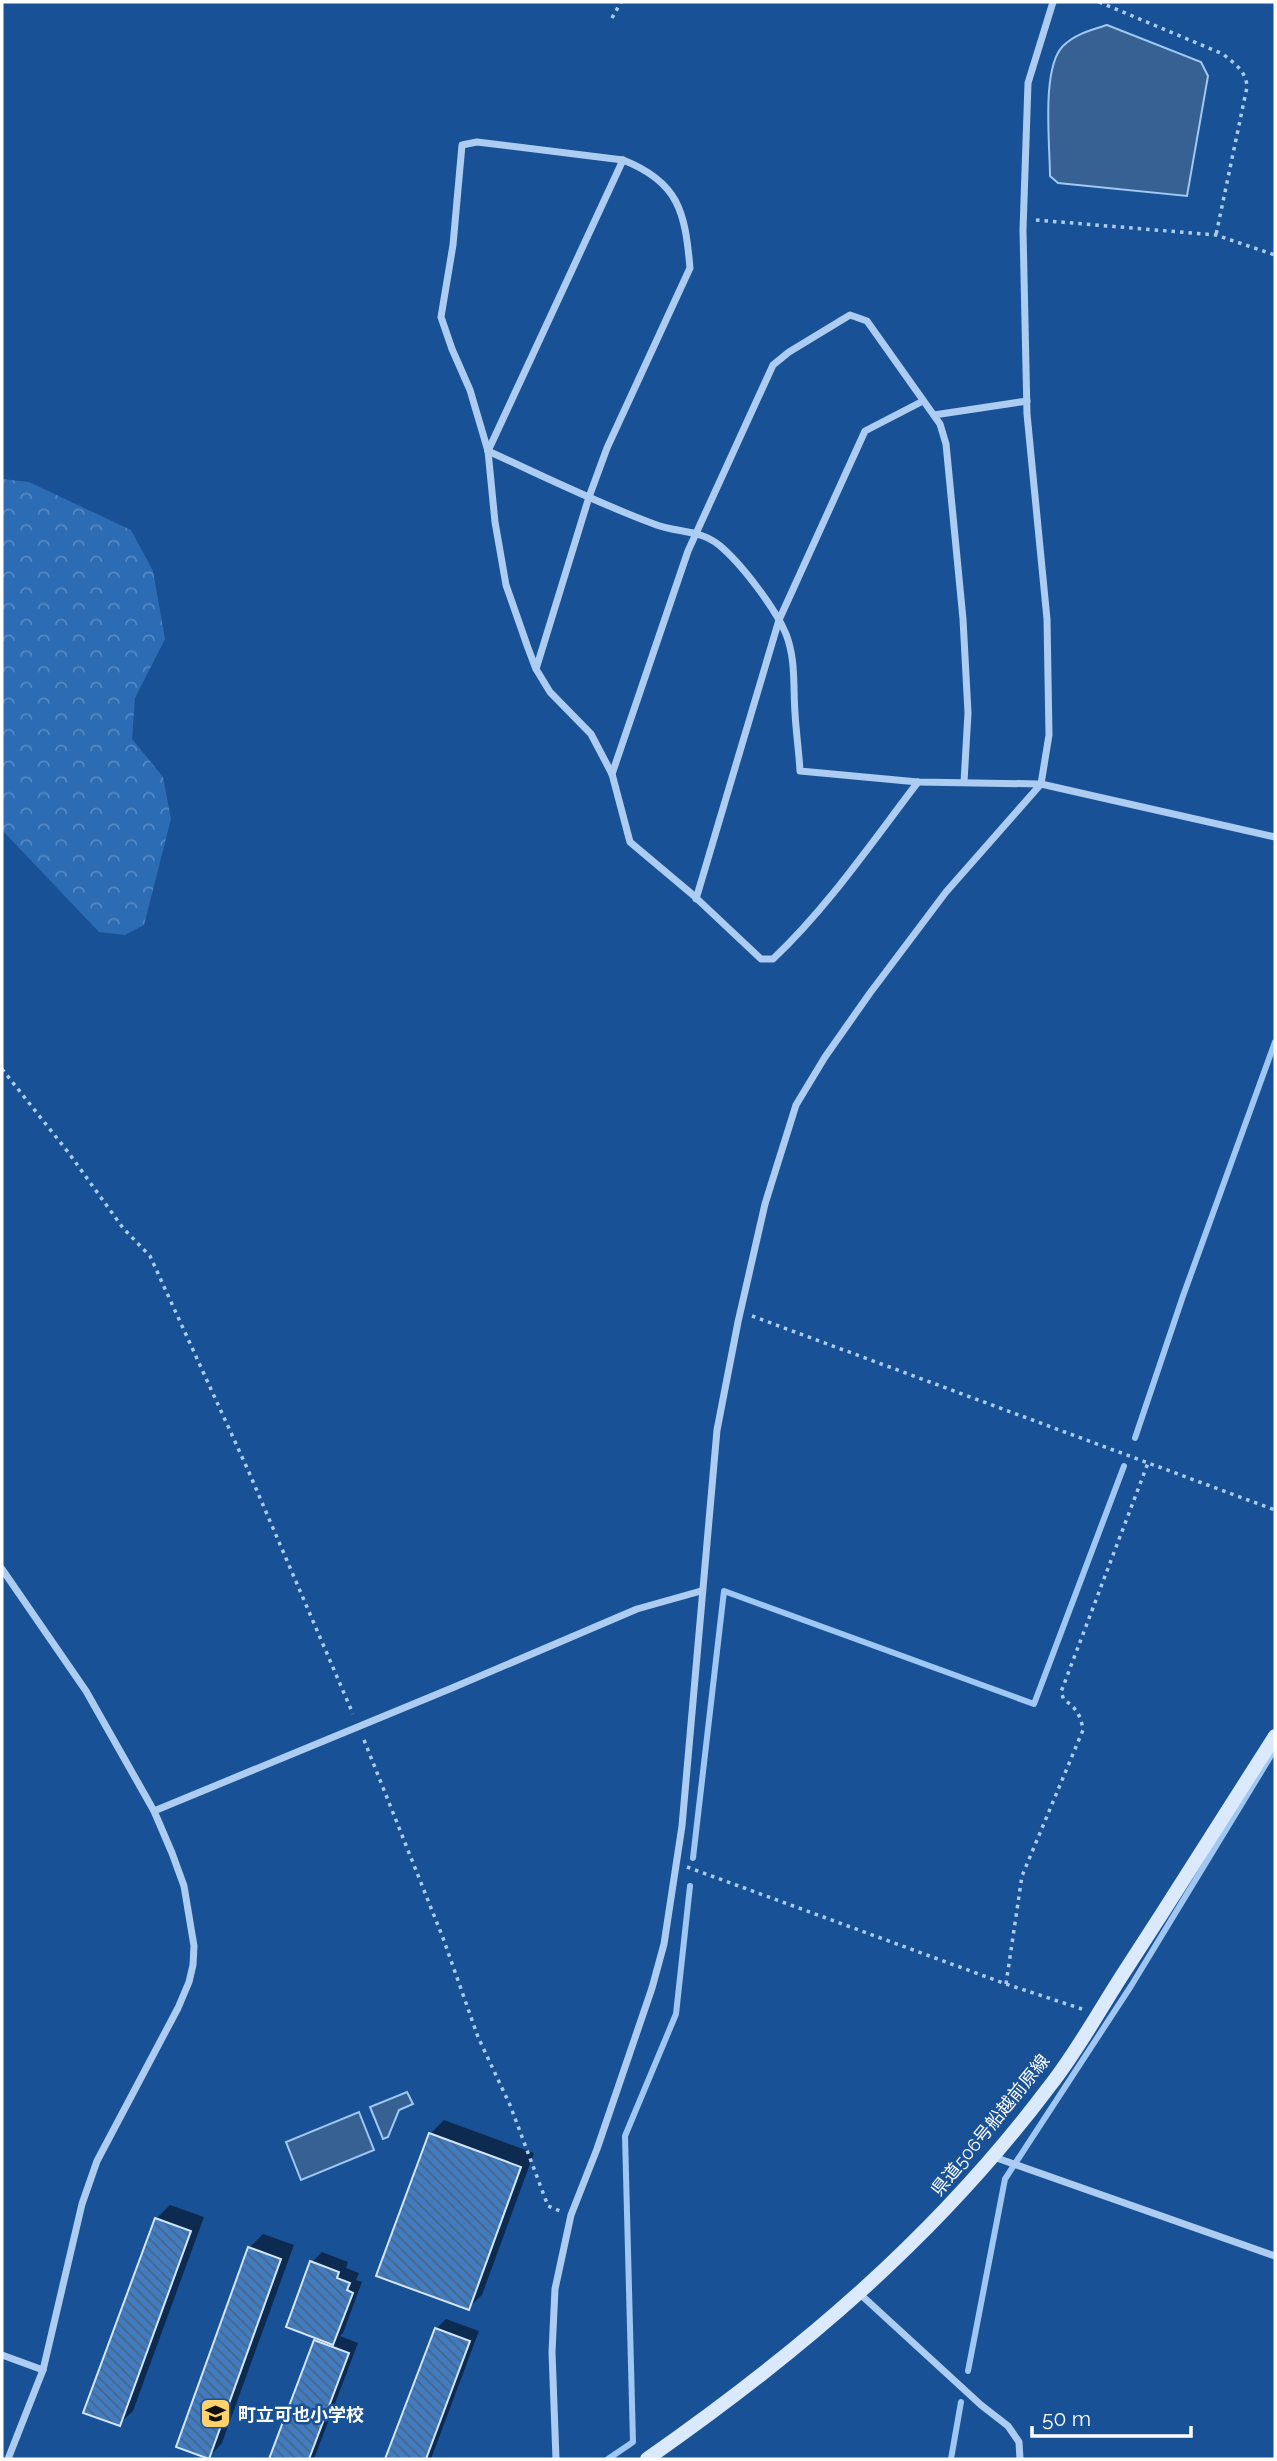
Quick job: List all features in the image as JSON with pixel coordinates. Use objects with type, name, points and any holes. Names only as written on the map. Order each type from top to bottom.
[{"type":"main road","name":"県道506号船越前原線","points":[[647,2459],[711,2415],[860,2294],[927,2231],[994,2157],[1051,2085],[1275,1736]]},
{"type":"street","points":[[555,2459],[555,2288],[572,2215],[652,1989],[664,1944],[690,1739],[717,1430],[765,1204],[796,1105],[840,1036],[901,950],[971,862],[1041,784],[1049,735],[1047,619],[1027,401],[1023,219],[1028,83],[1053,2]]},
{"type":"street","points":[[536,669],[589,497],[616,429],[690,268],[688,241],[676,200],[663,183],[645,169],[623,160],[477,142],[462,145],[453,245],[441,317],[470,390],[488,451],[495,522],[506,584],[536,669],[550,692],[591,734],[612,774],[630,842],[761,960],[773,959],[793,940],[918,782]]},
{"type":"street","points":[[488,451],[623,160]]},
{"type":"street","points":[[612,774],[631,725],[688,551],[773,365],[789,352],[850,315],[867,321],[940,424],[946,444],[962,607],[968,713],[964,782]]},
{"type":"street","points":[[696,899],[779,620],[865,431],[923,401]]},
{"type":"street","points":[[934,415],[1027,401]]},
{"type":"street","points":[[488,451],[660,527],[698,532],[719,545],[779,620],[786,635],[795,667],[794,710],[800,771],[918,782],[1041,784],[1275,836]]},
{"type":"street","points":[[2,1569],[86,1691],[154,1811],[184,1886],[194,1946],[193,1965],[178,2008],[97,2161],[82,2204],[43,2370],[8,2459]]},
{"type":"street","points":[[154,1811],[637,1609],[701,1591]]},
{"type":"street","points":[[994,2157],[1275,2256]]},
{"type":"street","points":[[860,2294],[1007,2426],[1019,2442],[1020,2459]]},
{"type":"street","points":[[2,2356],[43,2370]]},
{"type":"path","points":[[612,18],[621,2]]},
{"type":"path","points":[[1098,2],[1223,54],[1247,77],[1247,88],[1216,235]]},
{"type":"path","points":[[1023,219],[1216,235],[1275,255]]},
{"type":"path","points":[[2,1069],[68,1152],[123,1228],[150,1256],[248,1470],[358,1726],[443,1938],[478,2037],[510,2105],[548,2206],[572,2215]]},
{"type":"path","points":[[741,1311],[1275,1510]]},
{"type":"path","points":[[1006,1984],[1022,1876],[1083,1730],[1081,1718],[1073,1705],[1064,1700],[1062,1692],[1148,1463]]},
{"type":"path","points":[[676,1863],[1006,1984],[1097,2014]]},
{"type":"green space","points":[[2,479],[29,482],[131,530],[153,571],[165,639],[135,698],[132,739],[163,777],[171,819],[144,925],[125,935],[99,932],[2,830]]},
{"type":"shaded area","points":[[1107,25],[1201,62],[1208,76],[1187,196],[1058,183],[1050,176],[1049,89],[1056,57],[1063,46],[1073,38]]},
{"type":"shaded area","points":[[407,2092],[413,2104],[399,2110],[388,2137],[383,2139],[370,2107]]},
{"type":"shaded area","points":[[359,2112],[374,2150],[301,2180],[286,2142]]},
{"type":"building","points":[[429,2133],[521,2167],[469,2310],[376,2276]]},
{"type":"building","points":[[155,2218],[191,2231],[120,2426],[83,2413]]},
{"type":"building","points":[[248,2247],[281,2259],[209,2459],[176,2447]]},
{"type":"building","points":[[310,2261],[339,2272],[337,2278],[350,2283],[347,2290],[353,2293],[333,2345],[286,2327]]},
{"type":"building","points":[[435,2328],[470,2341],[426,2459],[385,2459]]},
{"type":"building","points":[[314,2340],[349,2353],[309,2459],[269,2459]]},
{"type":"waterway","points":[[1135,1438],[1275,1042]]},
{"type":"waterway","points":[[693,1858],[724,1591],[1034,1704],[1124,1466]]},
{"type":"waterway","points":[[968,2371],[1005,2179],[1131,1986],[1275,1749]]},
{"type":"waterway","points":[[608,2459],[633,2442],[625,2136],[676,2014],[690,1886]]},
{"type":"waterway","points":[[951,2459],[961,2402]]},
{"type":"place","name":"町立可也小学校","points":[[215,2414]]}]
